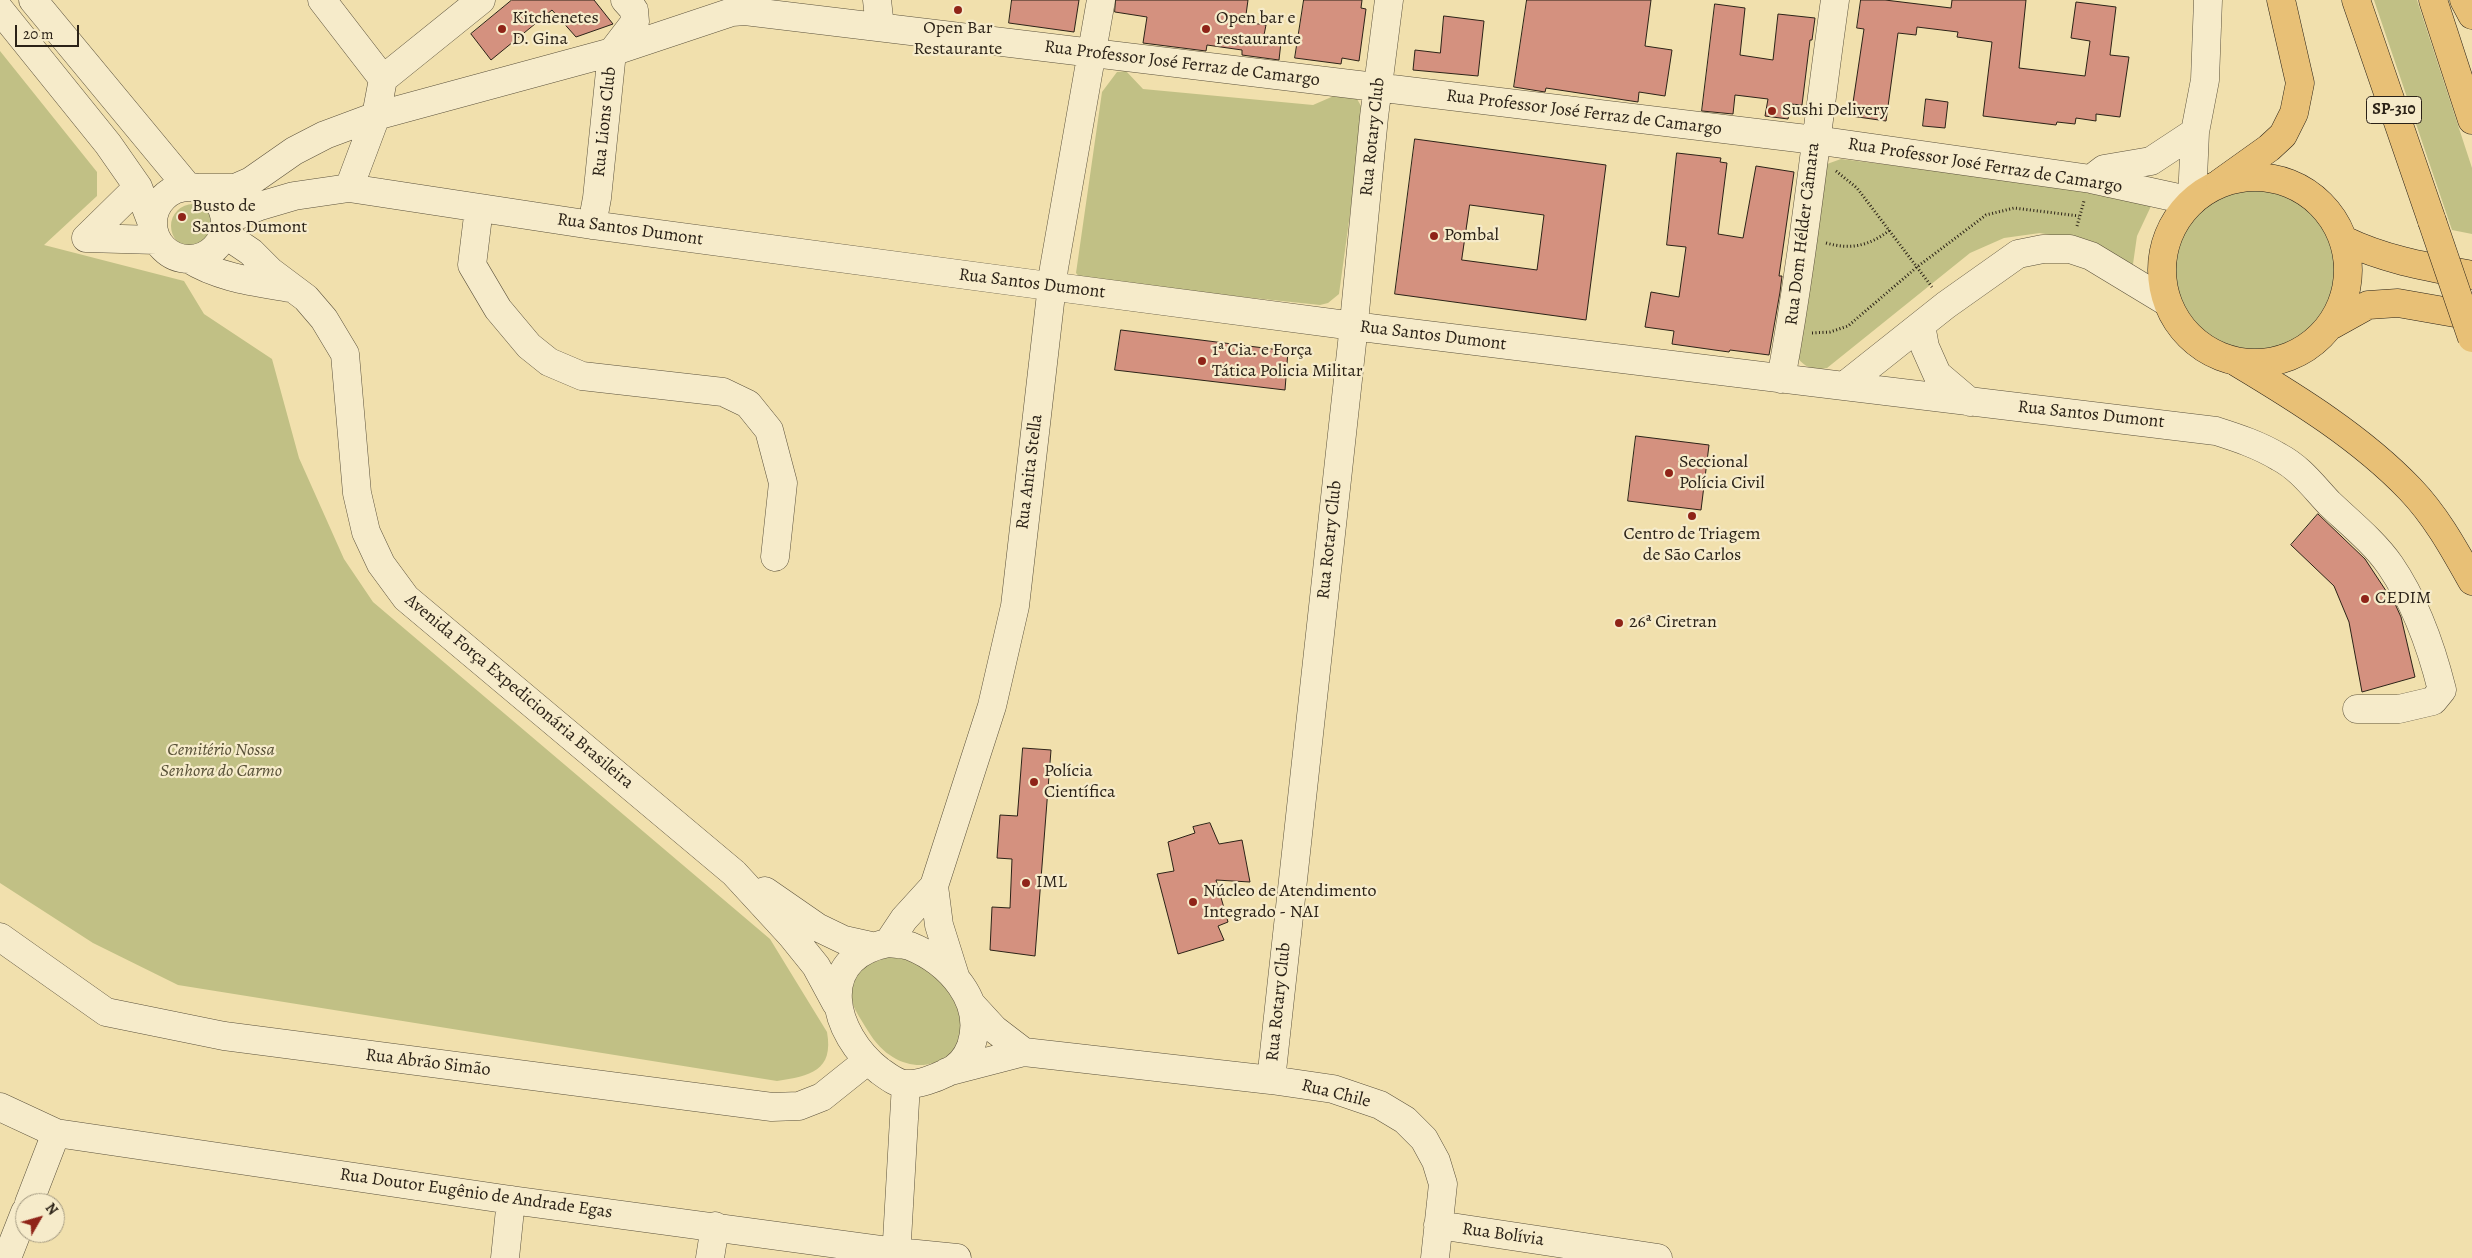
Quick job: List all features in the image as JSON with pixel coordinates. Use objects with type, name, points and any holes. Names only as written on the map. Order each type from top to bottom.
[{"type":"main road","points":[[2282,0],[2300,83],[2294,113],[2283,135],[2269,148],[2192,201],[2174,222],[2164,248],[2162,275],[2167,302],[2178,324],[2195,342],[2215,355],[2238,363],[2305,405],[2372,454],[2411,490],[2442,530],[2472,581]]},
{"type":"main road","name":"SP-310","points":[[2356,0],[2472,338]]},
{"type":"main road","points":[[2433,0],[2472,120]]},
{"type":"main road","points":[[2464,0],[2472,15]]},
{"type":"main road","points":[[2220,183],[2250,176],[2280,180],[2308,192],[2330,213],[2344,240],[2350,269],[2346,298],[2332,325],[2314,344],[2291,357],[2265,364],[2238,363]]},
{"type":"main road","points":[[2344,240],[2370,253],[2410,264],[2472,275]]},
{"type":"main road","points":[[2332,325],[2368,305],[2398,303],[2472,316]]},
{"type":"street","points":[[33,0],[193,187]]},
{"type":"street","points":[[322,0],[383,79]]},
{"type":"street","points":[[349,188],[376,116],[383,79],[481,0]]},
{"type":"street","name":"Rua Lions Club","points":[[592,226],[597,198],[612,52],[635,22],[634,10],[625,0]]},
{"type":"street","points":[[877,0],[880,27]]},
{"type":"street","name":"Rua Anita Stella","points":[[934,886],[992,706],[1015,606],[1052,286],[1101,0]]},
{"type":"street","name":"Rua Rotary Club","points":[[1271,1080],[1354,326],[1377,89],[1389,0]]},
{"type":"street","name":"Rua Dom Hélder Câmara","points":[[1781,380],[1790,334],[1804,238],[1813,152],[1835,0]]},
{"type":"street","points":[[2192,201],[2195,132],[2205,80],[2208,0]]},
{"type":"street","points":[[0,10],[108,144],[138,187],[155,233],[172,254],[189,259],[203,256],[212,250],[224,227],[223,210],[217,200],[209,193],[193,187],[176,189],[166,195],[158,204],[154,215],[155,233]]},
{"type":"street","name":"Rua Professor José Ferraz de Camargo","points":[[193,187],[235,188],[251,181],[294,151],[325,135],[376,116],[612,52],[732,12],[746,11],[1093,52],[1377,89],[1813,152],[2091,179],[2192,201]]},
{"type":"street","points":[[2091,179],[2104,169],[2151,161],[2195,132]]},
{"type":"street","points":[[138,187],[86,238],[155,233]]},
{"type":"street","name":"Rua Santos Dumont","points":[[224,227],[260,206],[294,196],[349,188],[592,226],[1354,326],[1781,380],[2216,431],[2251,443],[2281,457],[2306,476],[2319,492],[2389,564],[2409,598],[2431,645],[2442,690],[2433,701],[2399,709],[2357,709]]},
{"type":"street","points":[[479,208],[472,265],[498,309],[529,346],[549,362],[582,376],[723,392],[748,404],[769,430],[783,483],[775,557]]},
{"type":"street","name":"Avenida Força Expedicionária Brasileira","points":[[224,227],[270,271],[306,298],[324,319],[345,354],[357,493],[366,532],[381,564],[406,598],[734,873],[791,935],[816,966],[836,1002]]},
{"type":"street","points":[[1844,386],[1946,305],[2018,254],[2043,249],[2070,249],[2091,256],[2167,302]]},
{"type":"street","name":"Avenida Força Expedicionária Brasileira","points":[[189,259],[204,269],[243,279],[292,288]]},
{"type":"street","points":[[1921,325],[1925,347],[1937,374],[1970,402]]},
{"type":"street","name":"Avenida Força Expedicionária Brasileira","points":[[734,873],[773,896],[817,927],[844,940],[879,945]]},
{"type":"street","points":[[934,886],[879,945],[856,956],[844,969],[837,986],[836,1002],[845,1026],[867,1061],[895,1081],[906,1084],[1024,1052]]},
{"type":"street","points":[[934,886],[939,925],[955,976],[972,1005],[994,1030],[1024,1052]]},
{"type":"street","name":"Rua Abrão Simão","points":[[0,937],[106,1012],[224,1036],[772,1107],[799,1106],[822,1097],[867,1061]]},
{"type":"street","points":[[879,945],[909,946],[930,957],[955,976]]},
{"type":"street","points":[[947,1072],[959,1064],[968,1052],[974,1036],[975,1020],[972,1005]]},
{"type":"street","name":"Rua Chile","points":[[1024,1052],[1271,1080],[1333,1089],[1380,1105],[1405,1120],[1424,1139],[1438,1168],[1443,1184],[1436,1258]]},
{"type":"street","points":[[897,1255],[906,1084]]},
{"type":"street","name":"Rua Doutor Eugênio de Andrade Egas","points":[[0,1107],[56,1133],[511,1200],[715,1226],[897,1255],[957,1258]]},
{"type":"street","points":[[33,1193],[56,1133]]},
{"type":"street","points":[[505,1258],[511,1200]]},
{"type":"street","name":"Rua Bolívia","points":[[1438,1225],[1658,1258]]},
{"type":"street","points":[[710,1258],[715,1226]]},
{"type":"street","points":[[7,1258],[15,1238]]},
{"type":"path","points":[[1813,152],[1857,188],[1946,305]]},
{"type":"path","points":[[2070,249],[2091,179]]},
{"type":"path","points":[[1790,334],[1830,332],[1848,326],[1916,267],[1986,214],[2014,208],[2079,216]]},
{"type":"path","points":[[1804,238],[1840,247],[1861,247],[1877,240],[1890,230]]},
{"type":"green space","points":[[2374,0],[2417,0],[2472,168],[2472,234],[2452,230]]},
{"type":"green space","name":"Cemitério Nossa Senhora do Carmo","points":[[0,51],[97,172],[97,196],[44,245],[184,281],[204,314],[272,359],[299,458],[344,559],[373,602],[770,939],[827,1032],[827,1055],[817,1069],[800,1077],[777,1081],[178,985],[93,943],[0,883]]},
{"type":"green space","points":[[1126,71],[1143,89],[1313,105],[1336,95],[1357,99],[1364,111],[1339,294],[1328,303],[1320,305],[1082,280],[1076,273],[1102,92],[1117,72]]},
{"type":"green space","points":[[1841,159],[2066,187],[2152,204],[2137,236],[2132,271],[2077,240],[2040,233],[2004,238],[1970,253],[1827,368],[1817,369],[1802,363],[1796,355],[1827,164]]},
{"type":"green space","points":[[2264,190],[2287,196],[2302,204],[2314,214],[2324,226],[2335,248],[2338,272],[2335,296],[2324,318],[2314,330],[2302,340],[2280,351],[2248,354],[2232,351],[2210,340],[2188,318],[2177,296],[2174,264],[2177,248],[2188,226],[2210,204],[2232,193]]},
{"type":"green space","points":[[193,204],[205,208],[211,214],[215,226],[211,238],[205,244],[193,248],[181,244],[175,238],[171,226],[175,214],[181,208]]},
{"type":"green space","points":[[897,954],[917,962],[928,969],[952,995],[962,1019],[959,1040],[948,1056],[930,1064],[909,1064],[887,1053],[868,1031],[852,1001],[852,988],[858,968]]},
{"type":"building","name":"Kitchenetes D. Gina","points":[[512,0],[594,0],[613,24],[576,37],[552,10],[491,60],[471,34]]},
{"type":"building","points":[[1012,0],[1079,0],[1074,32],[1009,23]]},
{"type":"building","points":[[1116,0],[1248,0],[1245,22],[1266,25],[1263,40],[1281,42],[1279,60],[1242,55],[1242,50],[1207,45],[1206,51],[1143,43],[1147,17],[1115,12]]},
{"type":"building","points":[[1304,0],[1362,0],[1361,8],[1366,9],[1359,61],[1342,58],[1341,64],[1295,58]]},
{"type":"building","points":[[1527,0],[1651,0],[1645,46],[1672,50],[1665,96],[1639,92],[1638,102],[1546,88],[1545,92],[1514,87]]},
{"type":"building","points":[[1861,0],[1885,0],[1951,8],[1952,0],[2026,0],[2019,68],[2085,76],[2090,41],[2071,38],[2076,2],[2116,7],[2110,55],[2129,57],[2120,117],[2096,114],[2096,121],[2076,118],[2075,124],[2057,122],[2056,125],[1983,116],[1992,42],[1957,37],[1958,32],[1917,27],[1916,35],[1898,33],[1886,121],[1851,116],[1864,29],[1857,28]]},
{"type":"building","points":[[1715,4],[1745,8],[1740,55],[1773,60],[1778,14],[1815,18],[1812,40],[1810,40],[1802,105],[1791,104],[1788,119],[1765,116],[1768,99],[1735,95],[1733,114],[1702,111]]},
{"type":"building","points":[[1444,16],[1484,21],[1478,76],[1413,70],[1415,50],[1440,53]]},
{"type":"building","points":[[1926,99],[1948,102],[1945,128],[1923,126]]},
{"type":"building","name":"Pombal","points":[[1415,139],[1606,165],[1586,320],[1395,294]],"holes":[[[1470,205],[1544,215],[1537,270],[1462,260]]]},
{"type":"building","points":[[1677,153],[1721,158],[1720,162],[1727,163],[1718,234],[1743,238],[1756,166],[1794,172],[1779,276],[1782,276],[1780,292],[1769,355],[1730,350],[1729,352],[1672,344],[1674,331],[1645,327],[1651,292],[1679,297],[1686,247],[1667,245]]},
{"type":"building","name":"1ª Cia. e Força Tática Policia Militar","points":[[1121,330],[1288,351],[1285,390],[1115,370]]},
{"type":"building","name":"Seccional Polícia Civil","points":[[1636,436],[1709,445],[1701,510],[1628,501]]},
{"type":"building","name":"CEDIM","points":[[2318,514],[2365,559],[2396,606],[2401,617],[2415,677],[2362,692],[2349,622],[2334,586],[2291,545]]},
{"type":"building","name":"IML","points":[[1023,748],[1051,750],[1035,956],[990,950],[992,907],[1010,908],[1012,859],[997,858],[1000,815],[1017,816]]},
{"type":"building","name":"Núcleo de Atendimento Integrado - NAI","points":[[1210,823],[1219,844],[1242,840],[1250,882],[1216,880],[1228,922],[1218,926],[1224,940],[1178,954],[1157,874],[1174,871],[1168,842],[1195,833],[1193,827]]},
{"type":"place","name":"Open Bar Restaurante","points":[[958,10]]},
{"type":"place","name":"Kitchenetes D. Gina","points":[[502,29]]},
{"type":"place","name":"Open bar e restaurante","points":[[1206,29]]},
{"type":"place","name":"Sushi Delivery","points":[[1772,111]]},
{"type":"place","name":"Busto de Santos Dumont","points":[[182,217]]},
{"type":"place","name":"Pombal","points":[[1434,236]]},
{"type":"place","name":"1ª Cia. e Força Tática Policia Militar","points":[[1202,361]]},
{"type":"place","name":"Seccional Polícia Civil","points":[[1669,473]]},
{"type":"place","name":"Centro de Triagem de São Carlos","points":[[1692,516]]},
{"type":"place","name":"CEDIM","points":[[2365,599]]},
{"type":"place","name":"26ª Ciretran","points":[[1619,623]]},
{"type":"place","name":"Polícia Científica","points":[[1034,782]]},
{"type":"place","name":"IML","points":[[1026,883]]},
{"type":"place","name":"Núcleo de Atendimento Integrado - NAI","points":[[1193,902]]}]
